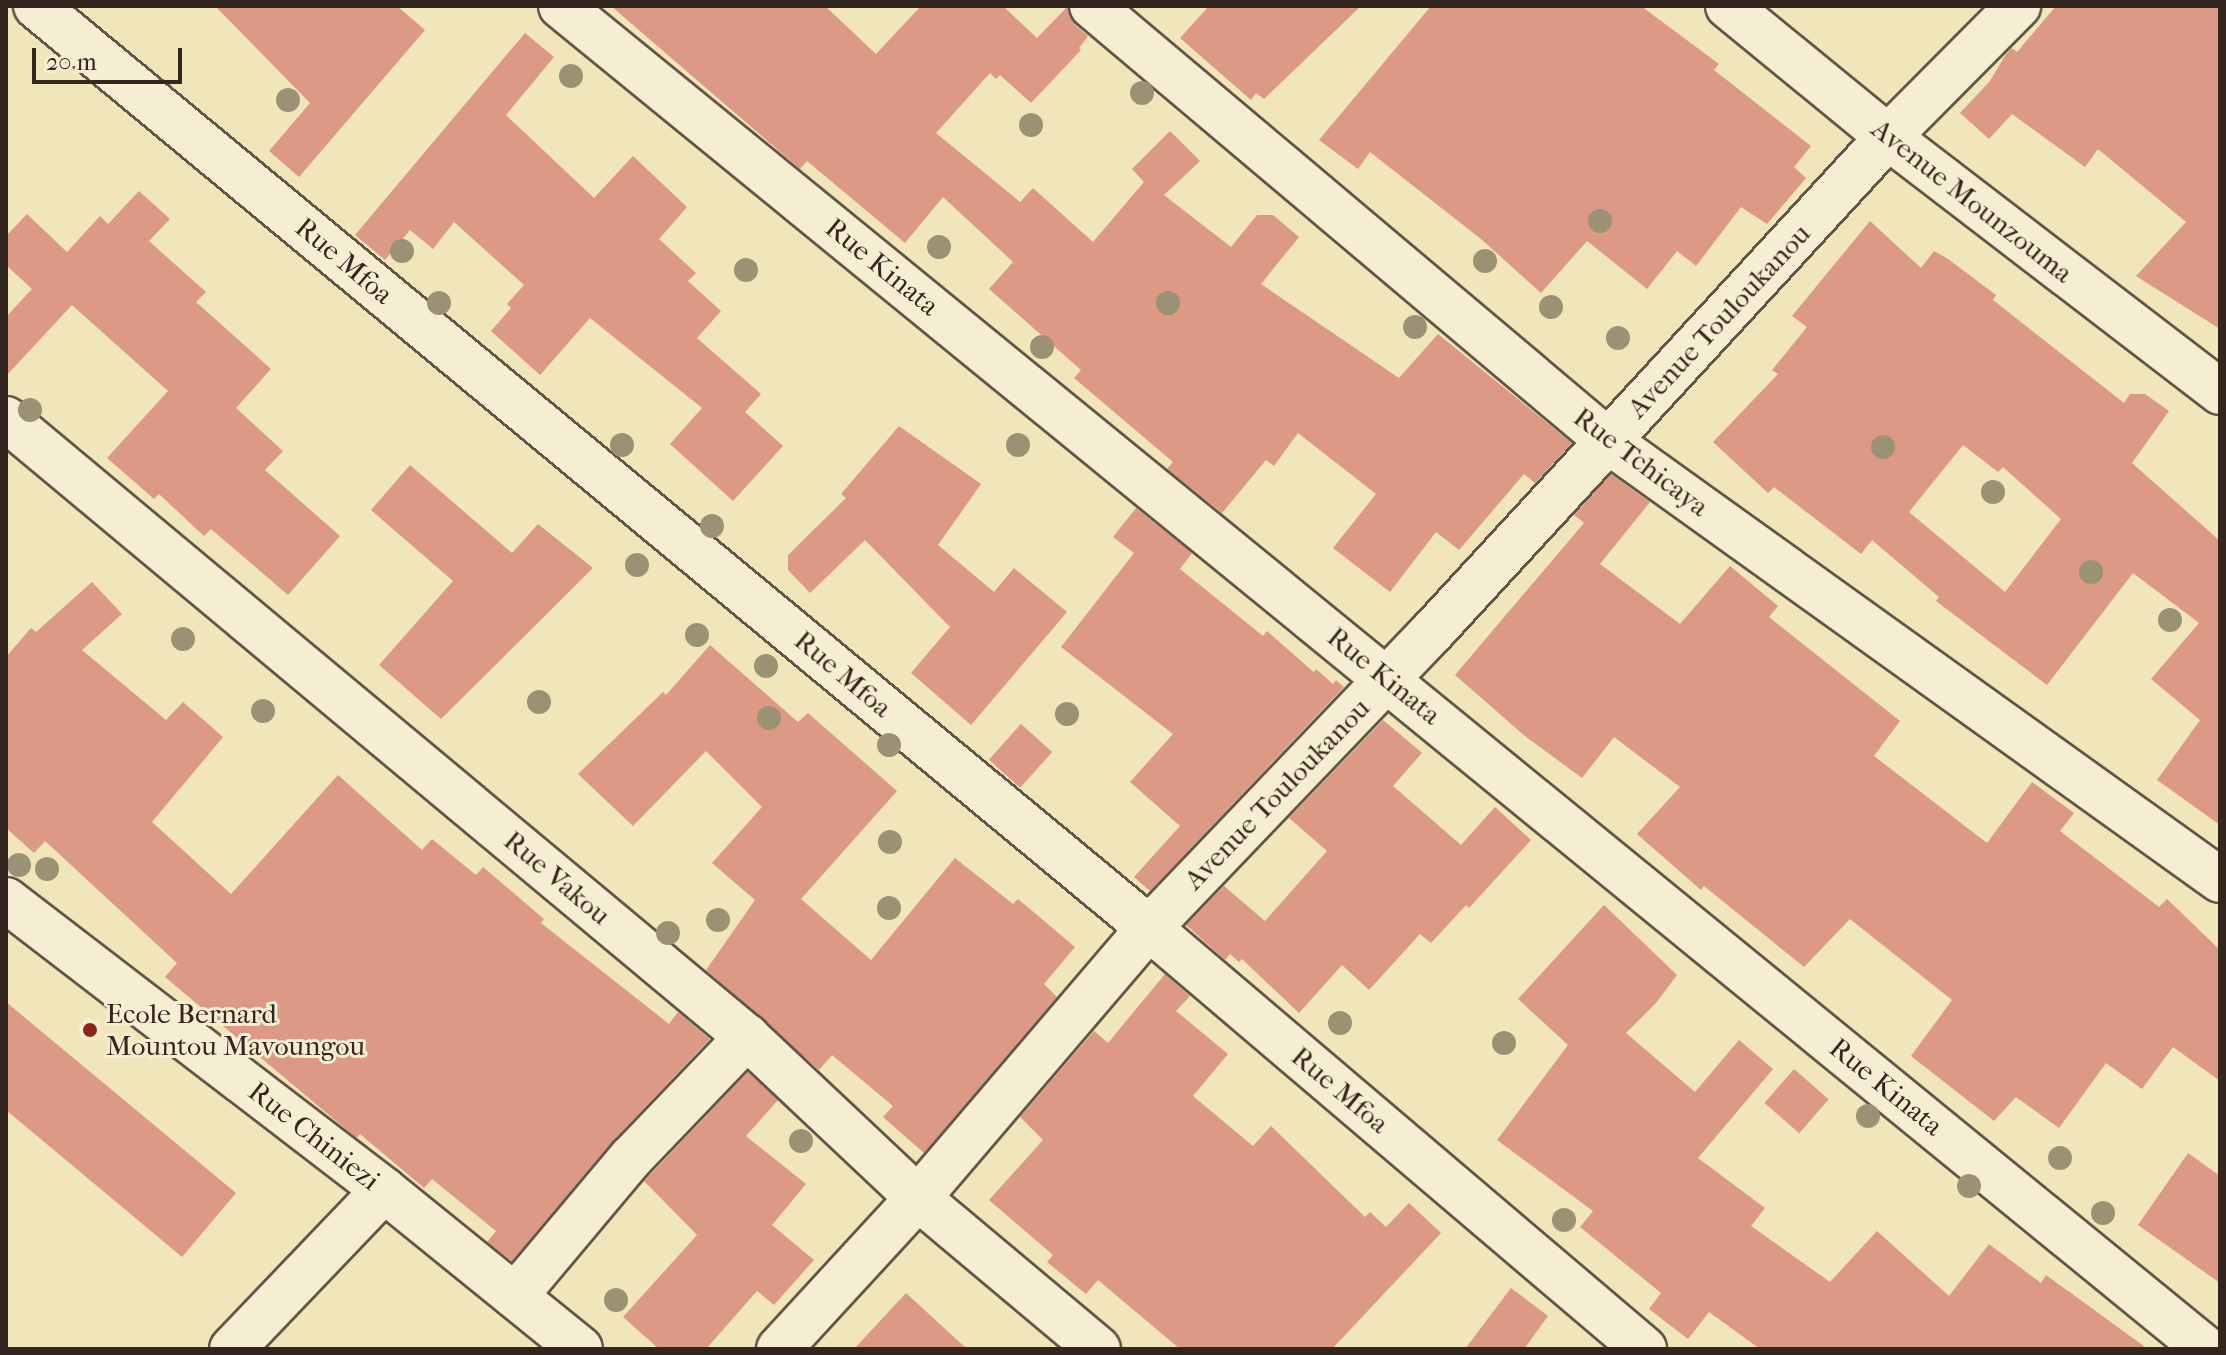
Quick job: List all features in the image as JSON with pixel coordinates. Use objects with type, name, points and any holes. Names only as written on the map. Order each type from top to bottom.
[{"type":"street","name":"Rue Mfoa","points":[[36,6],[1149,928],[1644,1349]]},
{"type":"street","name":"Rue Kinata","points":[[561,6],[2206,1349]]},
{"type":"street","name":"Rue Tchicaya","points":[[1092,6],[1608,441],[2220,880]]},
{"type":"street","name":"Avenue Mounzouma","points":[[1728,6],[1888,137],[2220,392]]},
{"type":"street","name":"Avenue Touloukanou","points":[[779,1349],[918,1198],[1149,928],[1388,679],[1888,137],[2018,6]]},
{"type":"street","name":"Rue Vakou","points":[[6,419],[747,1037],[918,1198],[1098,1349]]},
{"type":"street","name":"Rue Chiniezi","points":[[6,900],[384,1190],[580,1349]]},
{"type":"street","points":[[515,1296],[631,1158],[747,1037]]},
{"type":"street","points":[[232,1349],[384,1190]]},
{"type":"building","points":[[215,6],[397,6],[425,30],[299,177],[269,151],[310,103]]},
{"type":"building","points":[[611,6],[825,6],[876,54],[921,6],[1003,6],[1037,38],[1068,6],[1075,25],[1088,36],[1079,48],[1081,50],[1031,103],[1000,75],[996,79],[990,73],[936,133],[1020,202],[1033,188],[1093,242],[1144,182],[1132,169],[1170,131],[1200,161],[1164,195],[1231,247],[1257,215],[1273,215],[1299,237],[1261,284],[1399,378],[1438,334],[1572,443],[1535,483],[1524,474],[1459,550],[1436,532],[1390,592],[1333,548],[1376,494],[1298,433],[1274,466],[1266,460],[1222,513],[1167,469],[1173,462],[1074,378],[1081,370],[989,289],[1013,262],[943,197],[905,243],[807,161],[800,169]]},
{"type":"building","points":[[1209,6],[1361,6],[1264,99],[1256,93],[1251,100],[1180,38]]},
{"type":"building","points":[[1431,6],[1641,6],[1719,64],[1714,70],[1811,146],[1794,167],[1806,178],[1767,224],[1741,207],[1696,266],[1677,251],[1647,289],[1587,241],[1541,293],[1481,239],[1370,152],[1358,169],[1319,140]]},
{"type":"building","points":[[2056,6],[2220,6],[2220,329],[2136,276],[2186,222],[2098,149],[2085,167],[2012,114],[1989,139],[1960,113],[1990,81],[2006,54],[2012,48],[2017,52]]},
{"type":"building","points":[[525,33],[554,57],[506,115],[594,198],[633,156],[687,207],[659,239],[696,273],[688,281],[721,311],[697,338],[761,394],[745,412],[783,446],[733,501],[670,444],[702,408],[590,318],[540,375],[491,331],[511,308],[507,304],[524,285],[454,222],[433,249],[410,230],[385,260],[355,235]]},
{"type":"building","points":[[139,191],[170,219],[149,241],[206,292],[196,302],[271,369],[236,408],[283,451],[265,470],[340,536],[288,595],[211,529],[204,536],[159,494],[154,499],[107,458],[168,391],[72,305],[6,376],[6,317],[32,289],[6,265],[6,236],[27,214],[67,252],[100,216],[108,224]]},
{"type":"building","points":[[1870,221],[1921,268],[1934,251],[1948,259],[1996,295],[1993,300],[2124,403],[2130,394],[2145,394],[2169,411],[2132,463],[2220,541],[2220,825],[2157,780],[2200,720],[2151,679],[2199,623],[2133,573],[2047,685],[1936,601],[1939,597],[1872,540],[1861,554],[1774,487],[1768,493],[1713,442],[1778,374],[1772,370],[1807,327],[1792,316]],"holes":[[[1963,445],[1998,472],[2003,467],[2061,519],[2005,592],[1909,512]]]},
{"type":"building","points":[[899,426],[981,484],[938,545],[994,592],[1014,568],[1067,612],[971,725],[911,673],[950,627],[865,540],[810,593],[788,570],[788,555],[846,498],[841,494]]},
{"type":"building","points":[[410,465],[512,553],[538,524],[593,568],[441,719],[379,665],[453,581],[371,510]]},
{"type":"building","points":[[1611,474],[1650,502],[1600,564],[1680,624],[1730,566],[1778,606],[1769,617],[1900,721],[1874,756],[1987,843],[2032,782],[2074,813],[2060,831],[2159,907],[2167,899],[2220,950],[2220,1081],[2173,1047],[2142,1089],[2106,1063],[2059,1128],[2016,1097],[1994,1121],[1911,1056],[1952,1000],[1850,919],[1804,967],[1704,886],[1701,890],[1637,834],[1680,787],[1614,737],[1582,778],[1525,736],[1455,675],[1584,523],[1574,515]]},
{"type":"building","points":[[1136,508],[1192,553],[1180,569],[1263,636],[1267,631],[1314,672],[1316,669],[1333,684],[1336,680],[1344,687],[1150,891],[1134,877],[1180,826],[1130,782],[1173,734],[1061,647],[1134,553],[1113,537]]},
{"type":"building","points":[[92,582],[122,614],[82,650],[166,720],[183,702],[223,737],[152,822],[231,894],[338,775],[422,850],[432,839],[476,875],[483,867],[544,919],[541,923],[669,1024],[678,1012],[710,1039],[612,1142],[512,1261],[487,1242],[496,1231],[432,1179],[424,1188],[360,1134],[357,1138],[349,1132],[165,977],[177,963],[45,841],[34,853],[6,828],[6,657],[31,628],[36,632]]},
{"type":"building","points":[[710,645],[798,722],[808,713],[897,791],[801,899],[871,960],[955,858],[1013,904],[1018,899],[1075,947],[1044,984],[1057,997],[924,1153],[883,1117],[893,1106],[832,1055],[819,1070],[706,970],[755,900],[712,863],[762,807],[706,751],[633,826],[578,774],[663,692],[666,695]]},
{"type":"building","points":[[1383,720],[1422,753],[1393,786],[1461,845],[1495,807],[1531,840],[1469,908],[1466,905],[1431,943],[1420,934],[1369,990],[1342,965],[1299,1013],[1242,959],[1239,962],[1230,954],[1225,960],[1186,925],[1224,886],[1265,921],[1327,851],[1289,818]]},
{"type":"building","points":[[1021,724],[1052,752],[1020,788],[989,760]]},
{"type":"building","points":[[1604,905],[1677,975],[1656,1003],[1626,1033],[1695,1092],[1739,1040],[1773,1069],[1698,1158],[1765,1208],[1751,1226],[1830,1282],[1877,1231],[1949,1296],[1989,1244],[2041,1283],[2046,1275],[2148,1349],[1760,1349],[1709,1312],[1688,1339],[1649,1309],[1661,1293],[1580,1227],[1593,1211],[1497,1140],[1568,1045],[1518,999]]},
{"type":"building","points":[[1165,974],[1190,996],[1176,1011],[1228,1054],[1193,1096],[1253,1146],[1271,1126],[1365,1217],[1370,1212],[1386,1227],[1409,1203],[1441,1233],[1332,1349],[1180,1349],[1098,1280],[1086,1294],[1047,1262],[1053,1255],[989,1200],[1043,1140],[1020,1117],[1094,1031],[1108,1043]]},
{"type":"building","points":[[6,1002],[236,1193],[182,1257],[6,1110]]},
{"type":"building","points":[[1794,1069],[1829,1099],[1799,1133],[1764,1103]]},
{"type":"building","points":[[748,1072],[778,1100],[746,1136],[806,1184],[772,1225],[814,1260],[774,1305],[757,1291],[706,1349],[659,1349],[623,1317],[697,1235],[644,1181]]},
{"type":"building","points":[[2188,1153],[2220,1176],[2220,1283],[2138,1225]]},
{"type":"building","points":[[1511,1288],[1548,1316],[1524,1349],[1465,1349]]},
{"type":"building","points":[[906,1293],[967,1349],[854,1349]]},
{"type":"place","name":"Ecole Bernard Mountou Mavoungou","points":[[90,1030]]}]
